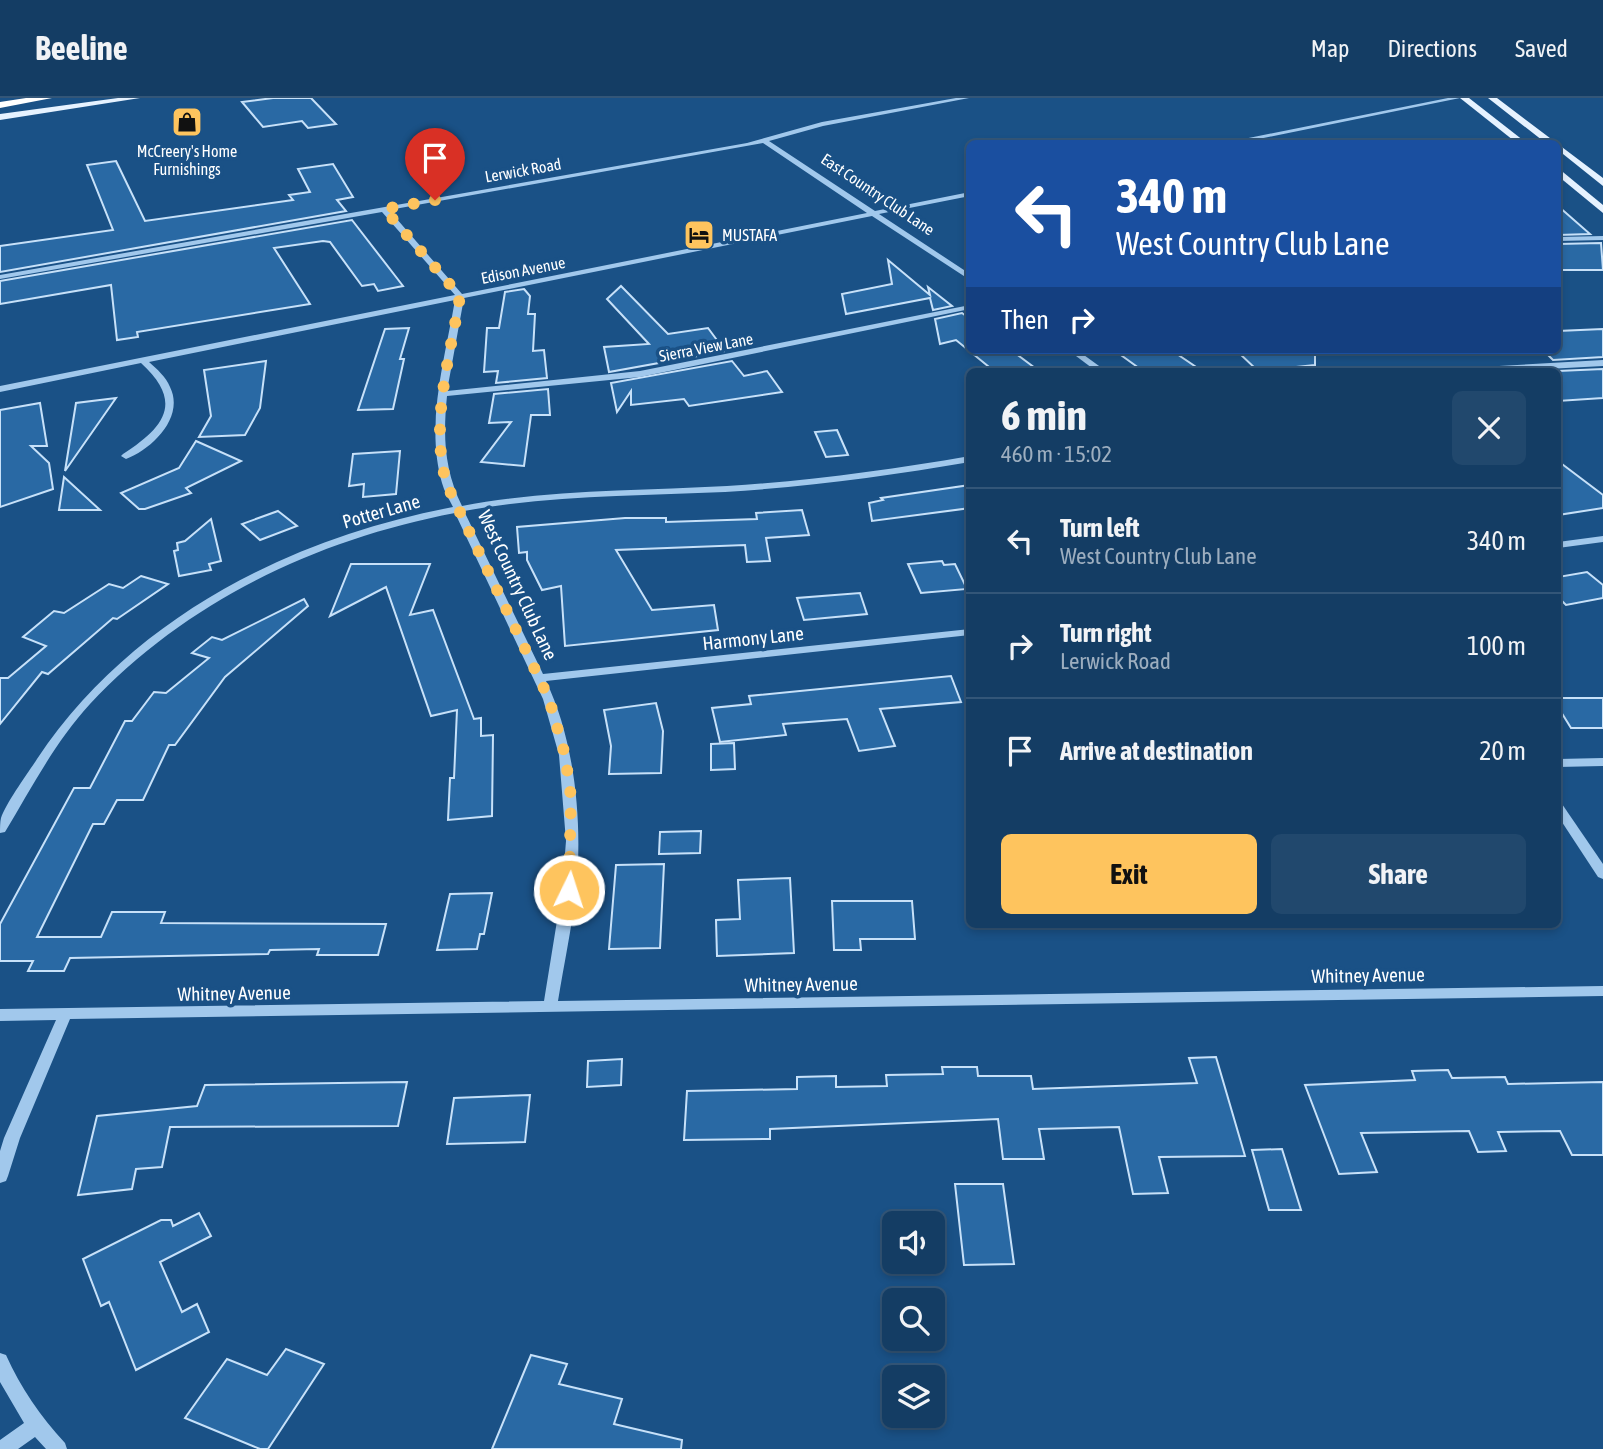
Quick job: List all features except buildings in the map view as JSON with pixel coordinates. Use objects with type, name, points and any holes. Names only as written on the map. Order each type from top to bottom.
[{"type":"highway","points":[[0,105],[47,98]]},
{"type":"main road","points":[[0,117],[136,98]]},
{"type":"main road","points":[[1464,98],[1519,140]]},
{"type":"main road","points":[[1492,98],[1549,140]]},
{"type":"main road","points":[[1561,149],[1603,183]]},
{"type":"main road","points":[[1561,174],[1603,210]]},
{"type":"street","name":"Lerwick Road","points":[[0,277],[765,141],[822,124],[966,98]]},
{"type":"street","points":[[1242,140],[1457,98]]},
{"type":"street","name":"East Country Club Lane","points":[[765,141],[966,275]]},
{"type":"street","name":"Edison Avenue","points":[[0,389],[966,195]]},
{"type":"street","points":[[384,209],[460,296]]},
{"type":"street","points":[[1561,239],[1603,238]]},
{"type":"street","name":"West Country Club Lane","points":[[460,296],[438,433],[439,459],[447,485],[539,678],[565,755],[571,797],[569,890],[550,1007]]},
{"type":"street","name":"Sierra View Lane","points":[[444,394],[640,374],[966,308]]},
{"type":"street","points":[[1078,354],[1098,368]]},
{"type":"street","points":[[126,456],[161,431],[170,413],[169,392],[163,380],[142,360]]},
{"type":"street","points":[[1516,368],[1603,363]]},
{"type":"street","name":"Potter Lane","points":[[0,829],[60,733],[87,700],[140,650],[214,599],[295,559],[382,528],[459,509],[554,496],[713,489],[830,480],[966,461]]},
{"type":"street","points":[[1561,545],[1603,539]]},
{"type":"street","name":"Harmony Lane","points":[[539,678],[966,632]]},
{"type":"street","points":[[1561,763],[1603,762]]},
{"type":"street","points":[[1561,811],[1603,874]]},
{"type":"street","name":"Whitney Avenue","points":[[0,1015],[1603,991]]},
{"type":"street","points":[[0,1176],[12,1138],[65,1015]]},
{"type":"street","points":[[0,1361],[10,1387],[36,1425],[58,1449]]},
{"type":"street","points":[[3,1449],[36,1425]]},
{"type":"place","name":"McCreery's Home Furnishings","points":[[187,122]]},
{"type":"place","name":"MUSTAFA","points":[[699,235]]},
{"type":"route","points":[[435,200],[384,209],[460,296],[438,433],[439,459],[447,485],[549,699],[565,755],[571,797],[569,890]]}]
